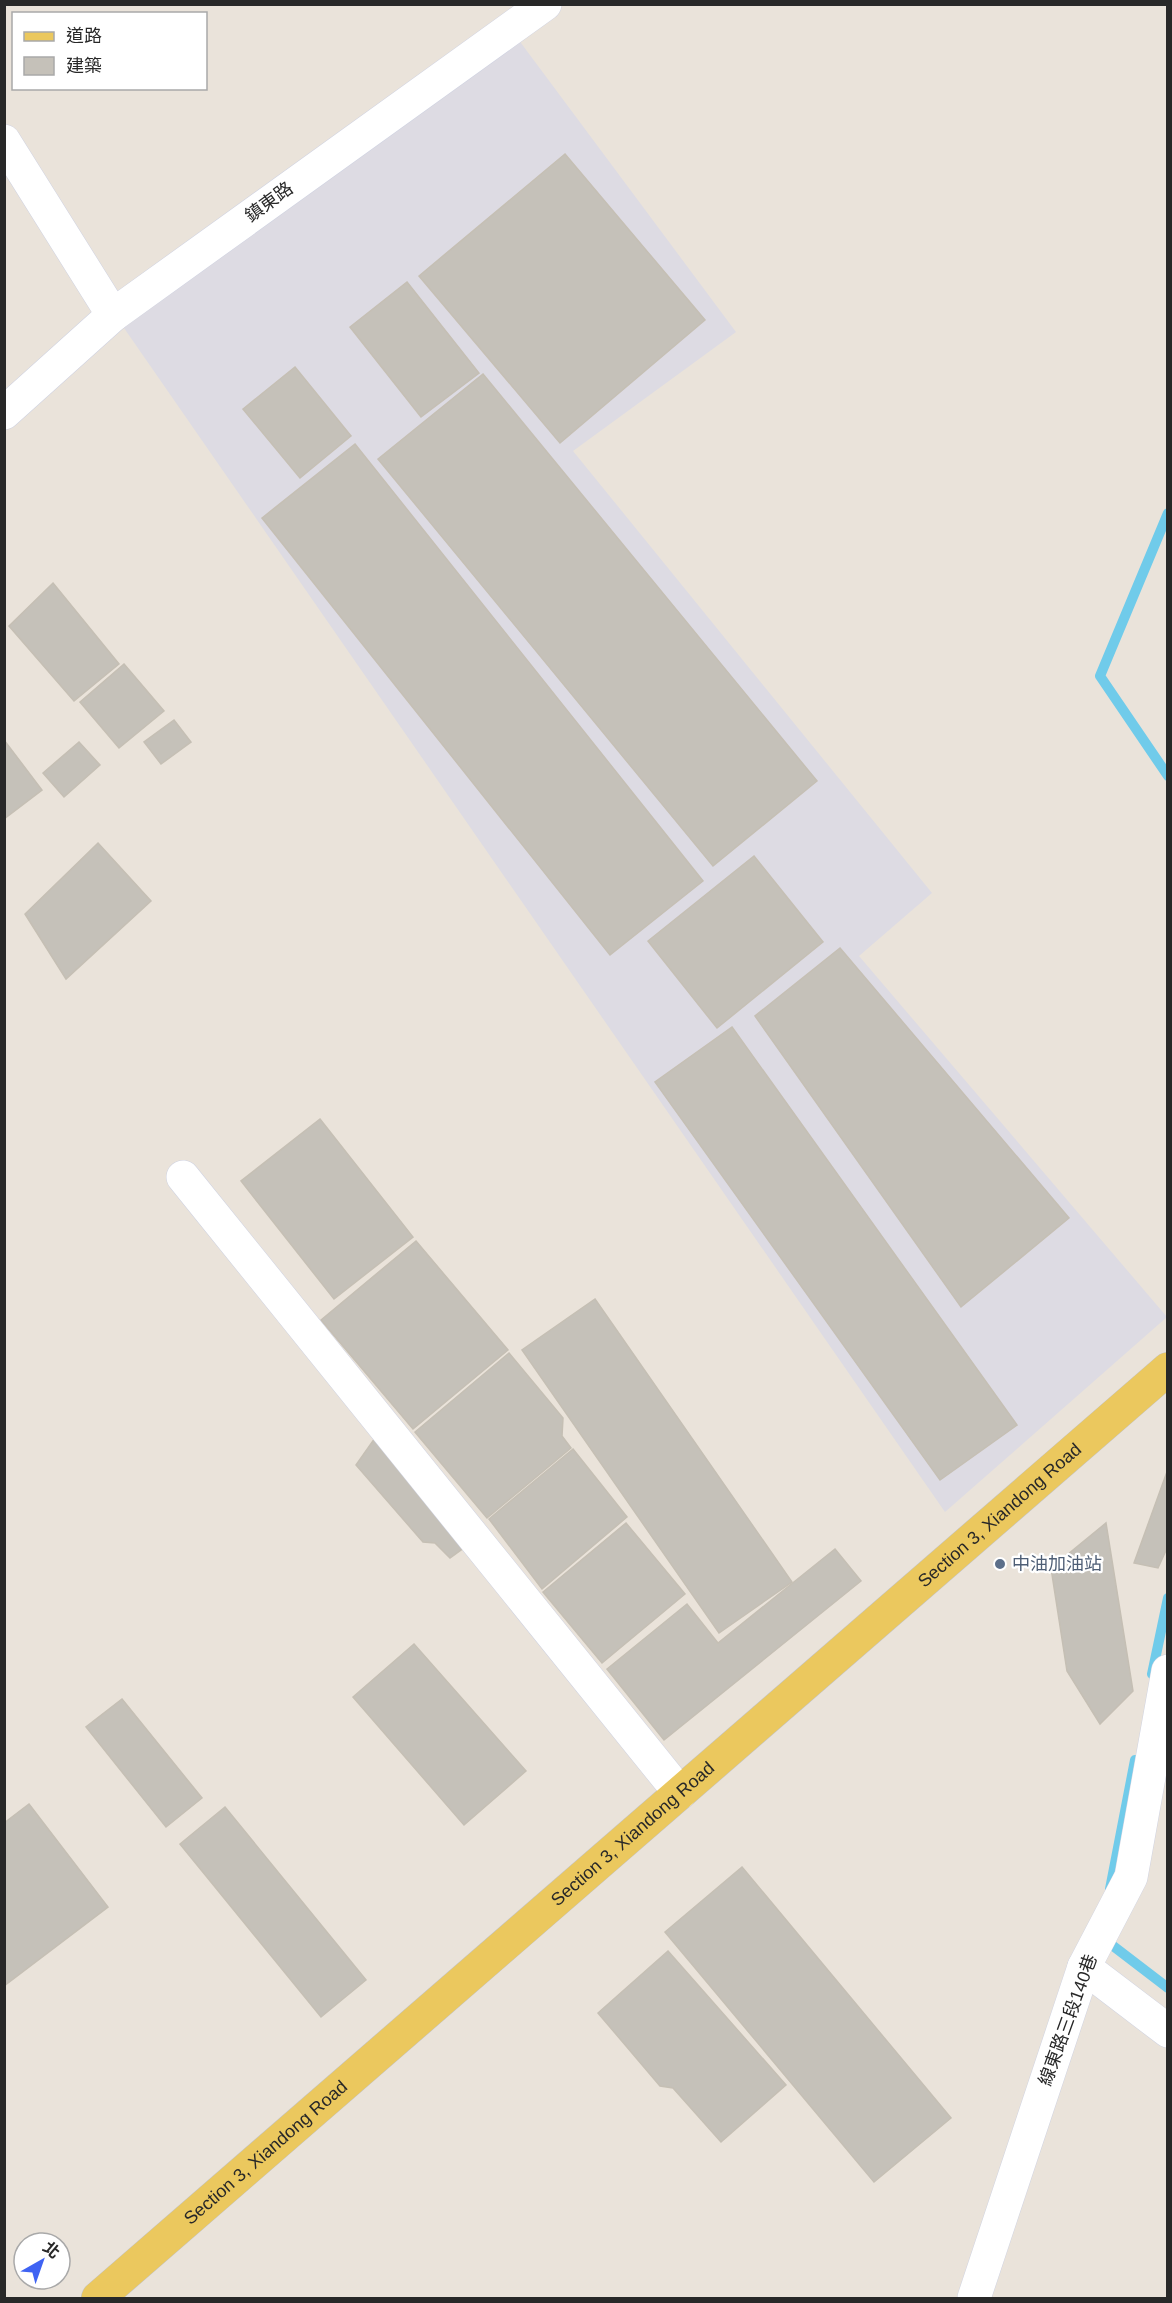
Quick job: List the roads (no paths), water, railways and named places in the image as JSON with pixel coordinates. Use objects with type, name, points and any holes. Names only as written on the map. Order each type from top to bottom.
[{"type":"main road","name":"Section 3, Xiandong Road","points":[[98,2298],[1167,1369]]},
{"type":"street","name":"鎮東路","points":[[4,413],[113,315],[540,6]]},
{"type":"street","points":[[4,141],[113,315]]},
{"type":"street","points":[[183,1177],[680,1793]]},
{"type":"street","name":"線東路三段140巷","points":[[974,2298],[1084,1967],[1131,1876],[1167,1671]]},
{"type":"street","points":[[1084,1967],[1167,2031]]},
{"type":"waterway","points":[[1168,513],[1100,676],[1168,776]]},
{"type":"waterway","points":[[1152,1674],[1168,1598]]},
{"type":"waterway","points":[[1110,1889],[1135,1760]]},
{"type":"waterway","points":[[1104,1939],[1168,1988]]},
{"type":"place","name":"中油加油站","points":[[1000,1564]]}]
